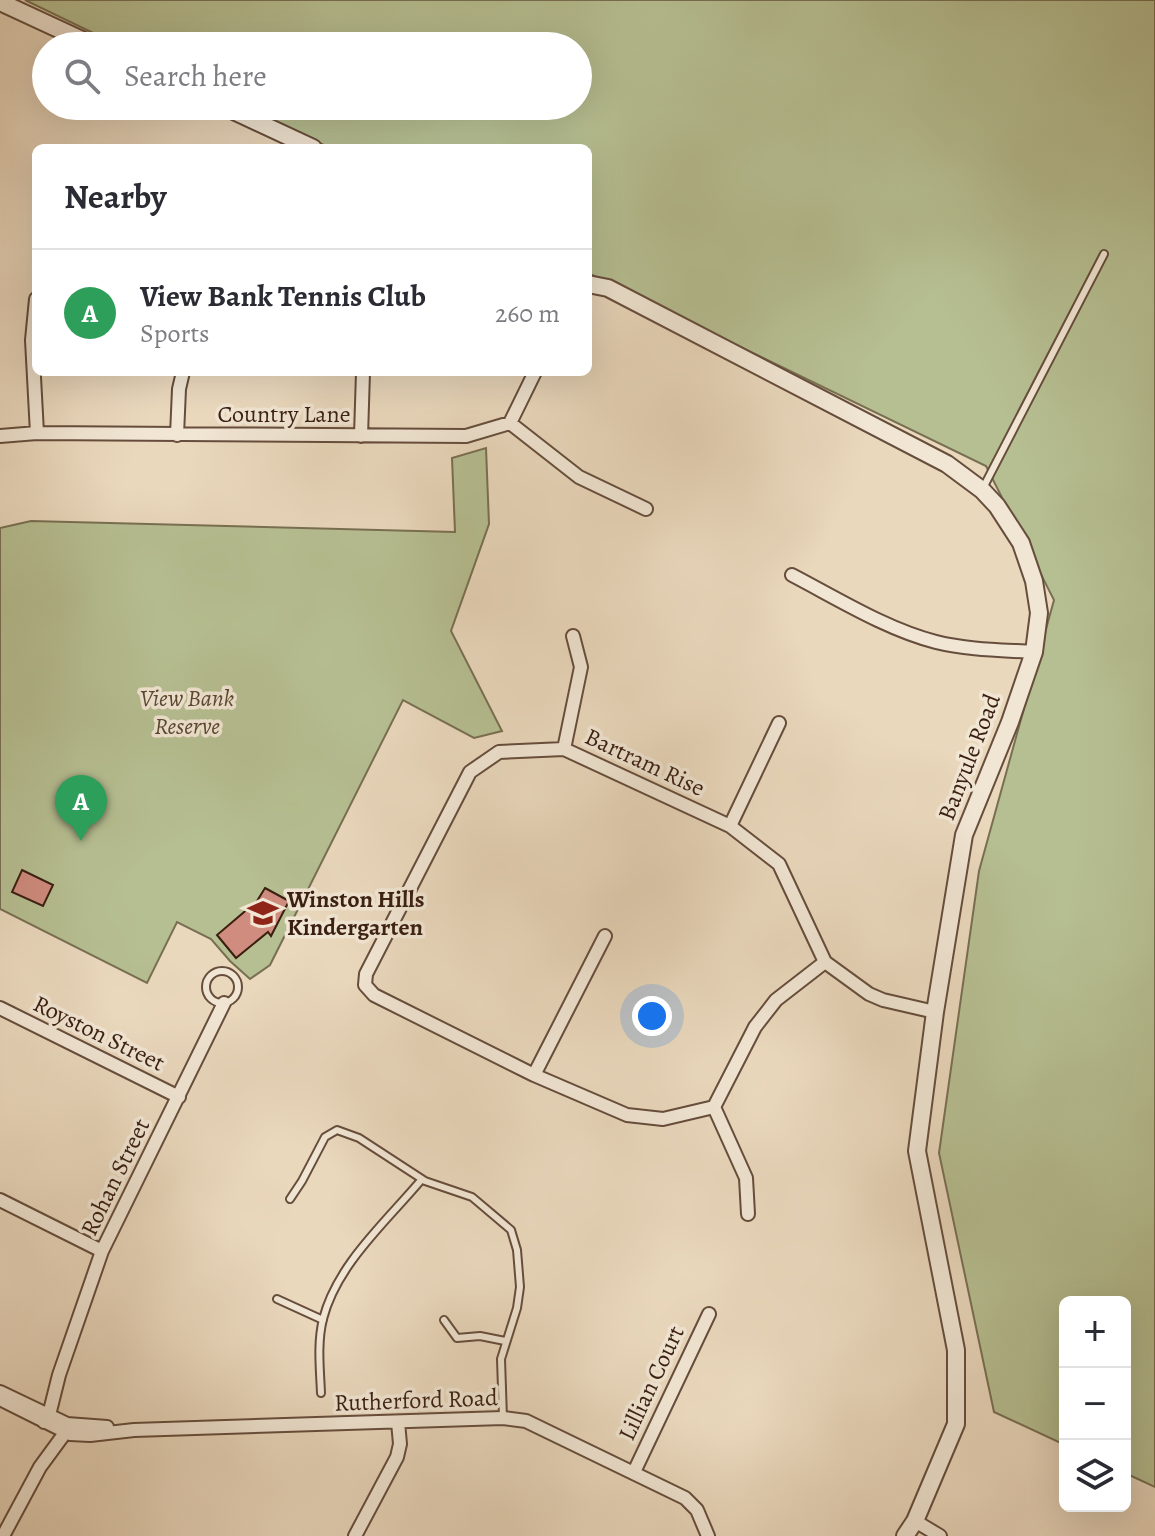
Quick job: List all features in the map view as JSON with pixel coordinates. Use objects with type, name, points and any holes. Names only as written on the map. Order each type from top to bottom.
[{"type":"street","points":[[0,2],[65,32]]},
{"type":"street","points":[[253,120],[304,144]]},
{"type":"street","name":"Banyule Road","points":[[592,285],[608,288],[947,464],[982,490],[997,506],[1021,543],[1034,581],[1039,613],[1034,652],[1010,722],[964,835],[935,1012],[917,1151],[956,1350],[956,1424],[915,1521],[905,1536]]},
{"type":"street","points":[[34,376],[37,433]]},
{"type":"street","points":[[177,435],[182,376]]},
{"type":"street","points":[[361,436],[363,376]]},
{"type":"street","points":[[533,376],[510,423],[579,477],[646,509]]},
{"type":"street","name":"Country Lane","points":[[0,436],[37,433],[466,436],[510,423]]},
{"type":"street","points":[[792,575],[883,622],[935,641],[971,648],[1034,652]]},
{"type":"street","points":[[564,749],[581,667],[573,636]]},
{"type":"street","points":[[730,826],[779,723]]},
{"type":"street","name":"Bartram Rise","points":[[365,985],[366,974],[470,772],[499,752],[564,749],[730,826],[779,864],[825,962],[869,994],[935,1012]]},
{"type":"street","points":[[534,1075],[605,936]]},
{"type":"street","points":[[350,985],[365,985],[374,995],[534,1075],[627,1115],[663,1119],[714,1107],[755,1027],[776,1000],[825,962]]},
{"type":"street","name":"Rohan Street","points":[[3,1536],[40,1467],[52,1421],[59,1375],[102,1251],[224,1003]]},
{"type":"street","name":"Royston Street","points":[[0,1008],[179,1097]]},
{"type":"street","points":[[714,1107],[746,1178],[748,1214]]},
{"type":"street","points":[[0,1200],[102,1251]]},
{"type":"street","name":"Lillian Court","points":[[634,1472],[709,1314]]},
{"type":"street","name":"Rutherford Road","points":[[0,1392],[52,1421]]},
{"type":"street","name":"Rutherford Road","points":[[0,1399],[52,1421],[134,1430],[503,1418],[539,1426],[685,1498],[697,1510],[708,1536]]},
{"type":"street","points":[[355,1536],[397,1457],[400,1444],[398,1422]]},
{"type":"street","points":[[915,1521],[940,1536]]},
{"type":"lane","points":[[982,490],[1104,254]]},
{"type":"lane","points":[[222,971],[232,975],[238,986],[234,997],[224,1003],[213,1000],[207,991],[208,980],[216,972],[222,971]]},
{"type":"lane","points":[[290,1199],[325,1137],[333,1130],[359,1138],[422,1179],[472,1197],[511,1230],[517,1250],[520,1296],[501,1359],[503,1418]]},
{"type":"lane","points":[[321,1393],[320,1337],[333,1294],[354,1258],[422,1179]]},
{"type":"lane","points":[[277,1299],[323,1320]]},
{"type":"lane","points":[[444,1320],[457,1338],[480,1336],[505,1341]]},
{"type":"green space","points":[[25,0],[1155,0],[1155,1487],[1131,1476],[1131,1296],[1059,1296],[1059,1442],[994,1412],[939,1153],[979,871],[1054,600],[986,466],[592,275],[592,144],[322,144],[272,120],[592,120],[592,32],[91,32]]},
{"type":"green space","name":"View Bank Reserve","points":[[486,448],[489,524],[451,631],[502,731],[474,738],[403,700],[270,965],[250,979],[211,939],[177,922],[147,983],[0,909],[0,528],[31,521],[455,532],[452,458]]},
{"type":"building","points":[[22,870],[53,885],[43,906],[12,892]]},
{"type":"building","name":"Winston Hills Kindergarten","points":[[265,888],[289,901],[271,936],[268,932],[236,958],[217,935],[257,901]]},
{"type":"place","name":"View Bank Tennis Club","points":[[81,841]]},
{"type":"place","name":"Winston Hills Kindergarten","points":[[263,913]]}]
